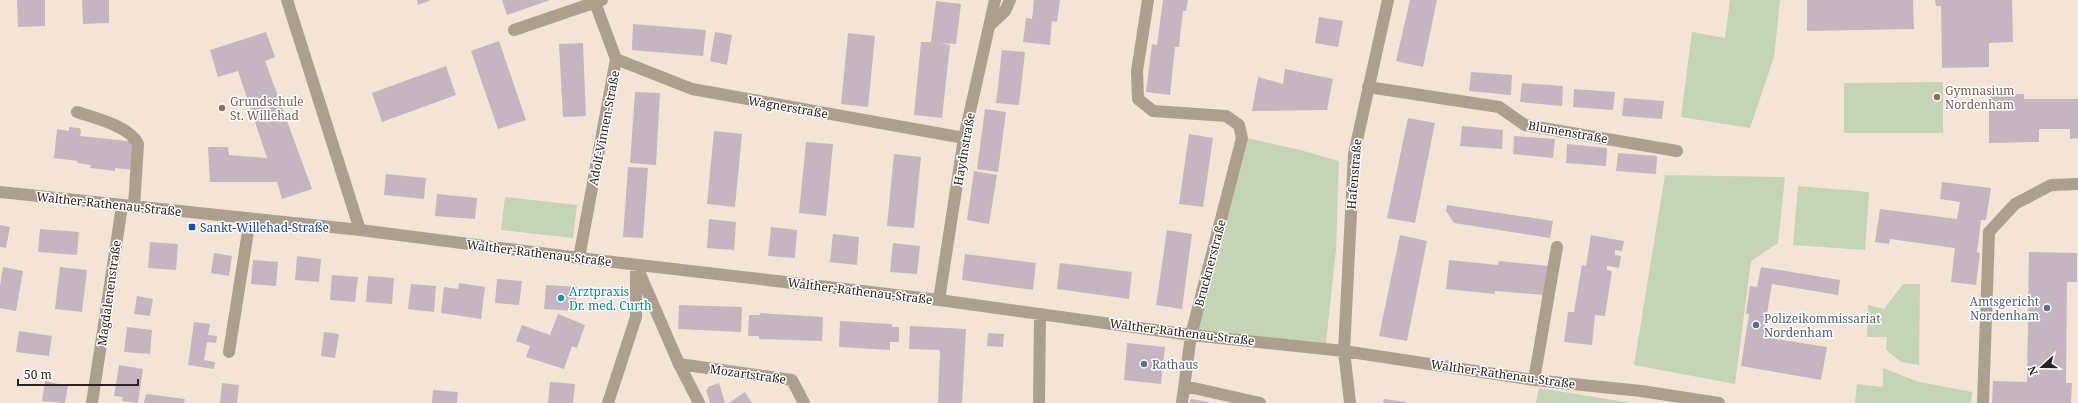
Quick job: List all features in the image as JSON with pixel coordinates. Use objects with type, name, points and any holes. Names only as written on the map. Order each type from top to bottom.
[{"type":"street","points":[[287,0],[360,230]]},
{"type":"street","name":"Haydnstraße","points":[[940,300],[964,138],[991,24],[995,0]]},
{"type":"street","points":[[991,24],[1005,11],[1010,0]]},
{"type":"street","name":"Brucknerstraße","points":[[1148,0],[1137,71],[1138,99],[1153,111],[1226,116],[1239,125],[1242,138],[1191,335],[1182,403]]},
{"type":"street","name":"Hafenstraße","points":[[1350,403],[1344,352],[1354,154],[1388,0]]},
{"type":"street","points":[[514,30],[597,1]]},
{"type":"street","name":"Adolf-Vinnen-Straße","points":[[579,258],[616,59],[597,1]]},
{"type":"street","name":"Wagnerstraße","points":[[616,59],[692,90],[964,138]]},
{"type":"street","name":"Blumenstraße","points":[[1368,87],[1499,107],[1525,125],[1677,151]]},
{"type":"street","name":"Magdalenenstraße","points":[[77,112],[104,121],[121,129],[136,139],[138,144],[92,403]]},
{"type":"street","points":[[1983,403],[1989,232],[2015,204],[2051,185],[2078,184]]},
{"type":"street","name":"Walther-Rathenau-Straße","points":[[0,192],[360,230],[636,265],[940,300],[1191,335],[1344,352],[1534,380],[1641,391],[1719,403]]},
{"type":"street","points":[[229,352],[250,219]]},
{"type":"street","points":[[1534,380],[1557,247]]},
{"type":"street","points":[[636,265],[679,364],[699,403]]},
{"type":"street","points":[[608,403],[636,317],[636,265]]},
{"type":"street","points":[[1039,403],[1040,314]]},
{"type":"street","name":"Mozartstraße","points":[[679,364],[792,380],[804,403]]},
{"type":"street","points":[[1185,386],[1260,403]]},
{"type":"green space","points":[[1730,0],[1780,0],[1774,57],[1750,128],[1681,117],[1692,32],[1725,38]]},
{"type":"green space","points":[[1943,82],[1943,133],[1844,133],[1844,83]]},
{"type":"green space","points":[[1243,137],[1300,150],[1339,161],[1336,250],[1326,343],[1195,330]]},
{"type":"green space","points":[[1665,175],[1785,177],[1778,243],[1751,261],[1735,384],[1634,365]]},
{"type":"green space","points":[[1798,186],[1869,192],[1865,250],[1793,245]]},
{"type":"green space","points":[[505,197],[577,205],[573,238],[501,230]]},
{"type":"green space","points":[[1903,284],[1920,284],[1919,365],[1901,362],[1886,350],[1887,337],[1867,337],[1868,305],[1884,309]]},
{"type":"green space","points":[[1883,368],[1919,382],[1972,392],[1971,403],[1855,403],[1857,384],[1883,387]]},
{"type":"green space","points":[[1539,388],[1632,403],[1536,403]]},
{"type":"building","points":[[17,0],[45,0],[45,26],[18,27]]},
{"type":"building","points":[[82,0],[109,0],[109,23],[83,24]]},
{"type":"building","points":[[417,0],[431,0],[418,5]]},
{"type":"building","points":[[502,0],[550,0],[507,15]]},
{"type":"building","points":[[1034,0],[1060,0],[1057,22],[1052,21],[1050,45],[1023,42],[1026,18],[1032,19]]},
{"type":"building","points":[[1163,0],[1188,0],[1186,11],[1183,11],[1179,47],[1175,47],[1170,95],[1146,92],[1152,44],[1157,45]]},
{"type":"building","points":[[1410,0],[1437,0],[1423,67],[1396,61]]},
{"type":"building","points":[[1807,0],[1913,0],[1914,29],[1807,31]]},
{"type":"building","points":[[1935,0],[2012,0],[2013,42],[1989,43],[1989,67],[1942,68],[1941,6],[1936,6]]},
{"type":"building","points":[[936,1],[961,4],[956,44],[940,43],[950,45],[942,118],[914,115],[921,42],[931,42]]},
{"type":"building","points":[[1319,17],[1343,21],[1338,47],[1315,43]]},
{"type":"building","points":[[633,24],[706,30],[703,56],[632,50]]},
{"type":"building","points":[[266,32],[275,57],[265,61],[312,189],[282,199],[277,182],[210,182],[208,147],[228,147],[229,155],[267,158],[238,71],[218,77],[210,50]]},
{"type":"building","points":[[715,32],[732,35],[727,65],[710,61]]},
{"type":"building","points":[[848,33],[875,36],[868,107],[841,104]]},
{"type":"building","points":[[499,41],[526,120],[498,129],[471,51]]},
{"type":"building","points":[[583,43],[586,116],[563,117],[559,44]]},
{"type":"building","points":[[1002,50],[1025,52],[1019,105],[996,103]]},
{"type":"building","points":[[446,66],[456,95],[382,122],[372,93]]},
{"type":"building","points":[[1285,69],[1333,79],[1327,110],[1252,111],[1258,77],[1283,84]]},
{"type":"building","points":[[1471,72],[1512,75],[1511,95],[1469,91]]},
{"type":"building","points":[[1522,83],[1563,86],[1562,106],[1520,102]]},
{"type":"building","points":[[1574,89],[1615,92],[1613,110],[1573,107]]},
{"type":"building","points":[[635,92],[660,93],[656,165],[630,163]]},
{"type":"building","points":[[1989,94],[2024,94],[2024,99],[2078,99],[2078,138],[2070,139],[2070,129],[2039,129],[2039,142],[1989,143]]},
{"type":"building","points":[[1624,98],[1664,101],[1662,119],[1622,116]]},
{"type":"building","points":[[985,109],[1006,112],[998,172],[977,169]]},
{"type":"building","points":[[1408,118],[1435,123],[1415,223],[1387,218]]},
{"type":"building","points":[[1462,126],[1503,130],[1502,149],[1460,146]]},
{"type":"building","points":[[69,127],[79,128],[81,130],[80,136],[137,142],[133,170],[115,168],[115,171],[90,168],[91,165],[77,163],[78,161],[54,158],[57,129],[69,131]]},
{"type":"building","points":[[714,131],[742,134],[735,207],[707,204]]},
{"type":"building","points":[[1189,134],[1213,138],[1203,207],[1179,204]]},
{"type":"building","points":[[1514,136],[1555,139],[1553,158],[1513,154]]},
{"type":"building","points":[[806,142],[833,144],[826,216],[799,213]]},
{"type":"building","points":[[1567,144],[1607,148],[1606,166],[1566,163]]},
{"type":"building","points":[[1618,153],[1657,156],[1656,174],[1616,171]]},
{"type":"building","points":[[894,154],[921,157],[914,228],[887,226]]},
{"type":"building","points":[[628,167],[648,168],[643,238],[623,237]]},
{"type":"building","points":[[974,171],[997,175],[989,224],[967,220]]},
{"type":"building","points":[[386,174],[426,178],[424,199],[384,195]]},
{"type":"building","points":[[1942,182],[1991,188],[1986,220],[1981,220],[1977,252],[1980,253],[1976,285],[1951,282],[1955,248],[1890,239],[1889,244],[1875,242],[1880,209],[1957,219],[1960,202],[1940,199]]},
{"type":"building","points":[[437,194],[477,198],[475,219],[435,216]]},
{"type":"building","points":[[1447,205],[1553,221],[1550,238],[1454,223],[1446,211]]},
{"type":"building","points":[[709,219],[736,222],[734,250],[707,248]]},
{"type":"building","points":[[0,225],[10,227],[6,248],[0,247]]},
{"type":"building","points":[[771,227],[797,230],[795,258],[768,256]]},
{"type":"building","points":[[40,229],[79,232],[77,255],[38,252]]},
{"type":"building","points":[[1167,230],[1192,234],[1182,309],[1156,305]]},
{"type":"building","points":[[833,234],[859,237],[857,265],[830,262]]},
{"type":"building","points":[[1400,235],[1427,241],[1407,341],[1379,336]]},
{"type":"building","points":[[1591,235],[1624,241],[1622,251],[1615,250],[1615,255],[1621,256],[1619,268],[1607,266],[1607,270],[1612,271],[1605,316],[1595,315],[1592,345],[1564,342],[1568,312],[1574,312],[1582,265],[1586,266]]},
{"type":"building","points":[[150,242],[178,244],[176,270],[148,268]]},
{"type":"building","points":[[893,243],[920,246],[917,274],[890,272]]},
{"type":"building","name":"Amtsgericht Nordenham","points":[[2029,252],[2077,253],[2077,282],[2067,282],[2066,383],[2072,383],[2071,403],[1992,403],[1993,381],[2027,382]]},
{"type":"building","points":[[214,253],[232,256],[229,276],[211,273]]},
{"type":"building","points":[[965,254],[1036,263],[1033,290],[962,280]]},
{"type":"building","points":[[297,256],[321,259],[319,282],[295,280]]},
{"type":"building","points":[[253,260],[278,262],[276,286],[251,284]]},
{"type":"building","points":[[1449,260],[1498,265],[1499,261],[1548,266],[1545,295],[1495,291],[1495,294],[1446,289]]},
{"type":"building","points":[[1060,263],[1132,272],[1129,299],[1057,289]]},
{"type":"building","points":[[3,267],[23,271],[16,311],[0,308],[0,286]]},
{"type":"building","points":[[60,267],[87,270],[82,312],[55,309]]},
{"type":"building","name":"Polizeikommissariat Nordenham","points":[[1761,267],[1840,280],[1838,295],[1772,284],[1763,337],[1827,347],[1821,380],[1741,366],[1749,314],[1746,314],[1750,286],[1757,287]]},
{"type":"building","points":[[332,275],[358,277],[355,302],[330,300]]},
{"type":"building","points":[[368,276],[394,278],[392,304],[366,302]]},
{"type":"building","points":[[497,279],[522,281],[519,305],[495,303]]},
{"type":"building","points":[[459,283],[485,287],[481,319],[441,313],[444,287],[458,289]]},
{"type":"building","points":[[411,284],[436,286],[434,312],[408,309]]},
{"type":"building","name":"Arztpraxis Dr. med. Curth","points":[[546,285],[577,287],[575,311],[544,309]]},
{"type":"building","points":[[137,296],[153,299],[150,316],[134,314]]},
{"type":"building","points":[[679,305],[742,307],[741,332],[678,329]]},
{"type":"building","points":[[760,313],[823,317],[822,341],[759,339],[759,336],[748,336],[749,315],[760,315]]},
{"type":"building","points":[[558,314],[585,325],[577,348],[572,346],[564,369],[526,357],[530,346],[516,341],[522,325],[550,335]]},
{"type":"building","points":[[840,321],[892,324],[892,327],[899,327],[899,342],[890,342],[890,350],[839,347]]},
{"type":"building","points":[[194,322],[210,324],[208,335],[217,336],[216,343],[207,342],[204,360],[215,362],[214,369],[188,365]]},
{"type":"building","points":[[910,326],[966,329],[962,403],[938,403],[939,350],[909,349]]},
{"type":"building","points":[[127,327],[152,330],[150,354],[124,352]]},
{"type":"building","points":[[19,331],[52,336],[49,356],[16,352]]},
{"type":"building","points":[[324,332],[339,334],[335,358],[321,356]]},
{"type":"building","points":[[988,333],[1004,334],[1003,347],[987,346]]},
{"type":"building","name":"Rathaus","points":[[1127,343],[1165,347],[1161,384],[1124,380]]},
{"type":"building","points":[[119,365],[143,369],[138,403],[122,401],[123,397],[114,396]]},
{"type":"building","points":[[45,381],[68,386],[65,403],[42,401]]},
{"type":"building","points":[[550,382],[575,384],[573,403],[548,403]]},
{"type":"building","points":[[222,383],[239,385],[237,403],[220,403]]},
{"type":"building","points":[[719,383],[725,403],[710,403],[706,390],[708,387]]},
{"type":"building","points":[[433,390],[458,392],[457,403],[432,403]]},
{"type":"building","points":[[745,392],[752,403],[729,403]]},
{"type":"building","points":[[146,394],[185,399],[184,403],[144,403]]},
{"type":"building","name":"Rathaus","points":[[1191,399],[1209,402],[1209,403],[1190,403]]},
{"type":"building","points":[[1384,399],[1406,402],[1406,403],[1383,403]]},
{"type":"place","name":"Gymnasium Nordenham","points":[[1937,97]]},
{"type":"place","name":"Grundschule St. Willehad","points":[[222,108]]},
{"type":"place","name":"Sankt-Willehad-Straße","points":[[192,227]]},
{"type":"place","name":"Arztpraxis Dr. med. Curth","points":[[561,298]]},
{"type":"place","name":"Amtsgericht Nordenham","points":[[2047,308]]},
{"type":"place","name":"Polizeikommissariat Nordenham","points":[[1756,325]]},
{"type":"place","name":"Rathaus","points":[[1144,364]]}]
